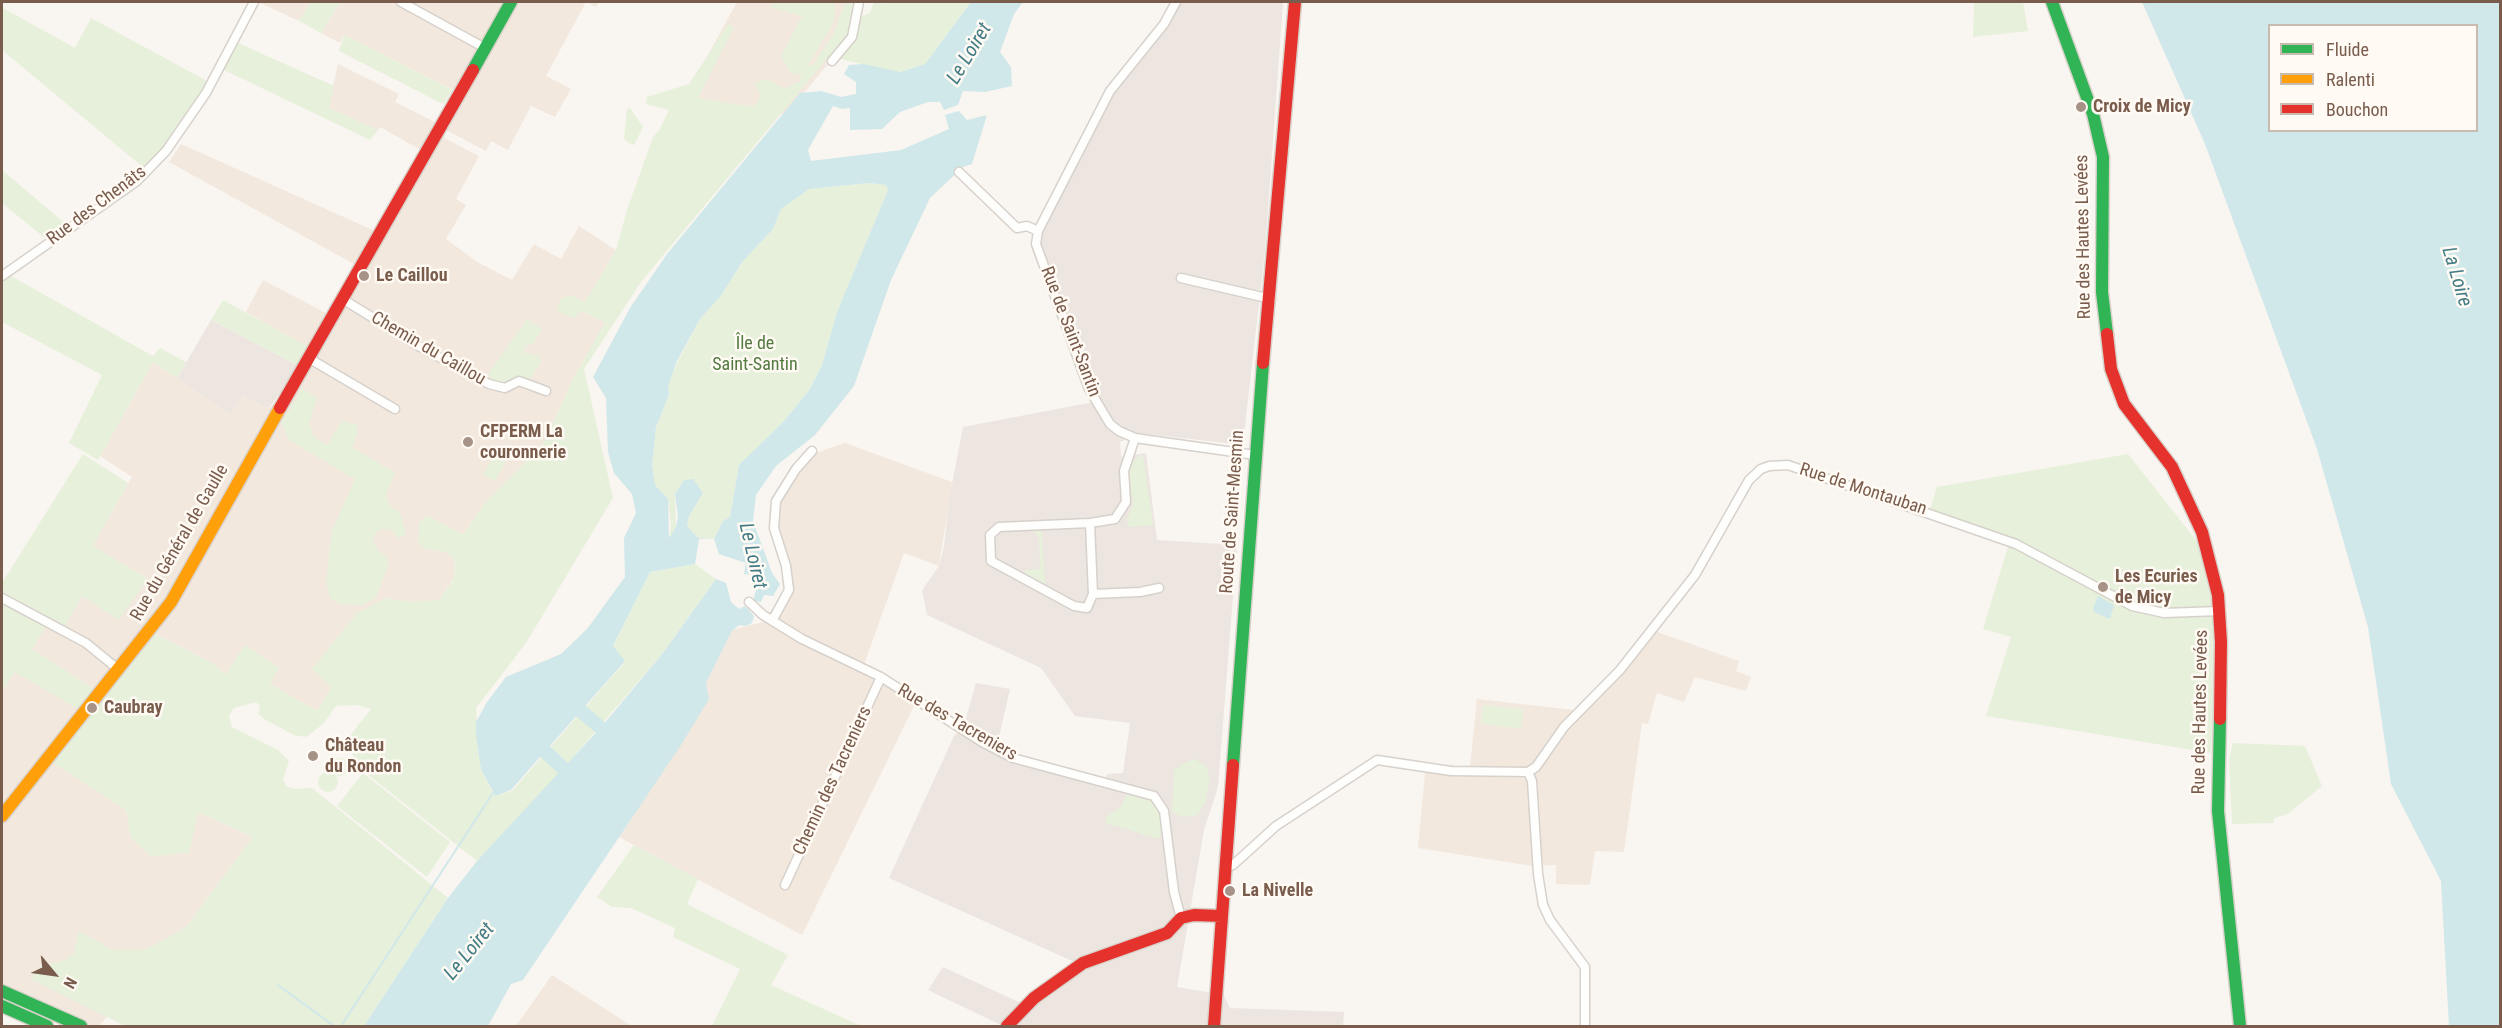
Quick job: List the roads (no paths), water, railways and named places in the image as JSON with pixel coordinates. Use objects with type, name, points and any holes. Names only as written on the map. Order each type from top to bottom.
[{"type":"main road","points":[[485,48],[511,2]]},
{"type":"main road","name":"Route de Saint-Mesmin","points":[[1214,1026],[1255,455],[1296,2]]},
{"type":"main road","name":"Rue des Hautes Levées","points":[[2052,2],[2093,114],[2103,157],[2102,292],[2111,369],[2124,404],[2172,467],[2184,490],[2202,532],[2220,611],[2218,811],[2240,1026]]},
{"type":"main road","name":"Rue du Général de Gaulle","points":[[2,816],[171,602],[225,502],[345,300],[485,48]]},
{"type":"main road","points":[[1007,1026],[1034,998],[1083,963],[1167,933],[1181,918],[1194,915],[1222,916]]},
{"type":"main road","points":[[2,991],[81,1026]]},
{"type":"main road","points":[[2,1006],[47,1026]]},
{"type":"street","name":"Rue des Chenâts","points":[[2,276],[137,181],[166,151],[206,93],[254,2]]},
{"type":"street","points":[[401,2],[485,48]]},
{"type":"street","points":[[832,61],[852,38],[859,2]]},
{"type":"street","points":[[959,172],[1017,228],[1027,226],[1038,231],[1117,80],[1164,24],[1176,2]]},
{"type":"street","name":"Rue de Saint-Santin","points":[[1038,231],[1036,244],[1089,389],[1110,424],[1135,438],[1255,455]]},
{"type":"street","points":[[1180,278],[1270,299]]},
{"type":"street","name":"Chemin du Caillou","points":[[345,300],[422,348],[489,384],[505,388],[519,381],[546,392]]},
{"type":"street","points":[[310,358],[395,409]]},
{"type":"street","points":[[1090,523],[1093,594],[1088,608],[1074,606],[994,564],[990,540],[993,531],[999,527],[1090,523],[1115,519],[1123,511],[1126,502],[1125,466],[1135,438]]},
{"type":"street","points":[[772,621],[789,590],[786,566],[774,528],[776,501],[796,469],[812,451]]},
{"type":"street","name":"Rue de Montauban","points":[[1528,772],[1536,767],[1564,728],[1620,670],[1695,575],[1749,480],[1761,469],[1769,466],[1788,465],[2016,544],[2132,606],[2164,613],[2220,611]]},
{"type":"street","points":[[1093,594],[1140,592],[1159,588]]},
{"type":"street","points":[[2,598],[86,643],[119,669]]},
{"type":"street","name":"Rue des Tacreniers","points":[[749,602],[756,610],[802,639],[881,677],[982,742],[1013,758],[1154,796],[1164,811],[1174,892],[1181,918]]},
{"type":"street","name":"Chemin des Tacreniers","points":[[785,885],[881,677]]},
{"type":"street","points":[[1226,866],[1233,865],[1276,826],[1377,760],[1451,771],[1528,772],[1532,782],[1542,904],[1550,920],[1584,967],[1585,1026]]},
{"type":"water","name":"Le Loiret","points":[[971,2],[1023,2],[1014,14],[1000,52],[1011,67],[1012,86],[985,92],[963,91],[958,105],[944,110],[940,102],[928,102],[900,112],[882,129],[850,130],[850,108],[842,109],[833,106],[808,150],[811,161],[901,150],[949,129],[945,115],[959,111],[967,120],[987,115],[972,164],[963,167],[930,198],[891,280],[854,386],[815,435],[776,466],[756,495],[753,521],[772,573],[780,584],[773,596],[764,595],[761,602],[753,601],[757,586],[754,575],[744,574],[746,563],[719,554],[714,539],[699,539],[695,564],[650,572],[613,646],[625,661],[511,790],[495,796],[481,769],[476,736],[476,722],[487,702],[506,677],[561,654],[587,629],[625,577],[624,538],[636,513],[632,494],[614,473],[608,452],[606,398],[593,377],[630,308],[667,254],[800,93],[821,91],[841,97],[856,94],[856,82],[844,74],[849,65],[863,64],[900,72],[925,64]],"holes":[[[869,183],[886,185],[888,190],[837,312],[822,365],[810,389],[784,421],[739,465],[730,517],[723,521],[714,539],[698,538],[687,526],[689,516],[703,493],[693,479],[684,480],[675,494],[678,516],[676,527],[669,538],[668,499],[655,485],[652,465],[656,427],[669,395],[668,386],[677,361],[700,319],[720,297],[743,261],[773,229],[781,209],[809,189]]]},
{"type":"water","name":"La Loire","points":[[2142,2],[2500,2],[2500,1026],[2449,1026],[2441,881],[2391,784],[2368,627],[2317,449],[2205,144]]},
{"type":"water","name":"Le Loiret","points":[[716,579],[726,583],[731,602],[739,609],[745,606],[754,616],[752,623],[746,626],[739,625],[732,631],[706,683],[709,699],[681,745],[523,980],[511,984],[488,1026],[364,1026],[448,898],[477,861],[603,725],[663,653]]},
{"type":"water","points":[[2098,596],[2114,605],[2110,619],[2094,612],[2093,608]]},
{"type":"waterway","points":[[569,701],[614,739]]},
{"type":"waterway","points":[[543,739],[538,745],[576,780]]},
{"type":"waterway","points":[[341,1026],[493,793]]},
{"type":"waterway","points":[[278,985],[334,1026]]},
{"type":"place","name":"Croix de Micy","points":[[2081,107]]},
{"type":"place","name":"Le Caillou","points":[[364,276]]},
{"type":"place","name":"CFPERM La couronnerie","points":[[468,442]]},
{"type":"place","name":"Les Ecuries de Micy","points":[[2103,587]]},
{"type":"place","name":"Caubray","points":[[92,708]]},
{"type":"place","name":"Château du Rondon","points":[[313,756]]},
{"type":"place","name":"La Nivelle","points":[[1230,891]]},
{"type":"park label","name":"Île de Saint-Santin","points":[[755,354]]}]
